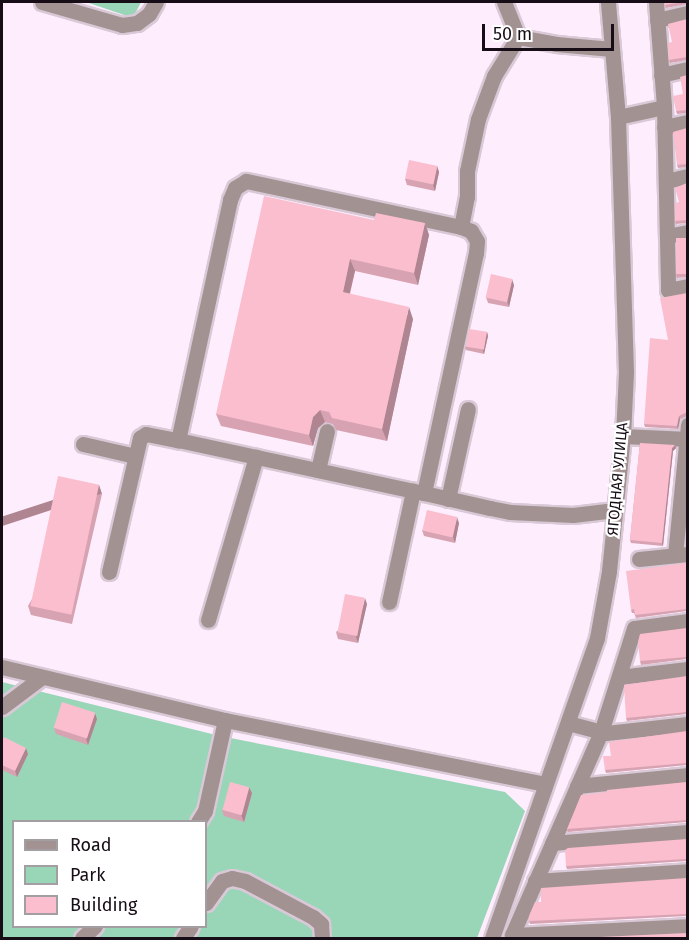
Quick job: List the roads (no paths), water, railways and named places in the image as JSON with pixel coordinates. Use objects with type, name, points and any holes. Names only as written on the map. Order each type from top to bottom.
[{"type":"street","points":[[42,2],[122,24],[137,23],[149,14],[156,2]]},
{"type":"street","points":[[504,2],[518,37]]},
{"type":"street","name":"ЯГОДНАЯ УЛИЦА","points":[[492,939],[597,638],[609,571],[623,436],[625,300],[618,117],[608,2]]},
{"type":"street","points":[[656,2],[664,107],[668,290],[687,286]]},
{"type":"street","points":[[657,20],[687,13]]},
{"type":"street","points":[[518,37],[556,44],[612,49]]},
{"type":"street","points":[[461,227],[467,197],[467,171],[478,119],[494,76],[518,37]]},
{"type":"street","points":[[661,75],[687,69]]},
{"type":"street","points":[[618,117],[664,107]]},
{"type":"street","points":[[664,127],[687,122]]},
{"type":"street","points":[[666,181],[687,176]]},
{"type":"street","points":[[178,440],[235,188],[246,181],[260,183],[471,231],[477,241],[476,254],[389,602]]},
{"type":"street","points":[[667,236],[687,232]]},
{"type":"street","points":[[448,499],[468,409]]},
{"type":"street","points":[[318,470],[327,431]]},
{"type":"street","points":[[109,572],[135,456],[140,438],[146,434],[510,512],[573,516],[615,510]]},
{"type":"street","points":[[623,436],[687,434],[681,554],[639,559]]},
{"type":"street","points":[[83,444],[135,456]]},
{"type":"street","points":[[208,620],[256,457]]},
{"type":"street","points":[[687,621],[634,628],[601,732],[512,935],[687,926]]},
{"type":"street","points":[[2,667],[225,720],[545,784]]},
{"type":"street","points":[[619,677],[687,669]]},
{"type":"street","points":[[2,707],[42,677]]},
{"type":"street","points":[[199,820],[205,811],[225,720]]},
{"type":"street","points":[[568,723],[601,732],[687,724]]},
{"type":"street","points":[[577,786],[687,775]]},
{"type":"street","points":[[552,843],[687,832]]},
{"type":"street","points":[[535,881],[687,871]]},
{"type":"street","points":[[207,902],[222,881],[232,878],[245,882],[313,917],[321,924],[322,939]]},
{"type":"street","points":[[82,939],[94,928]]}]
